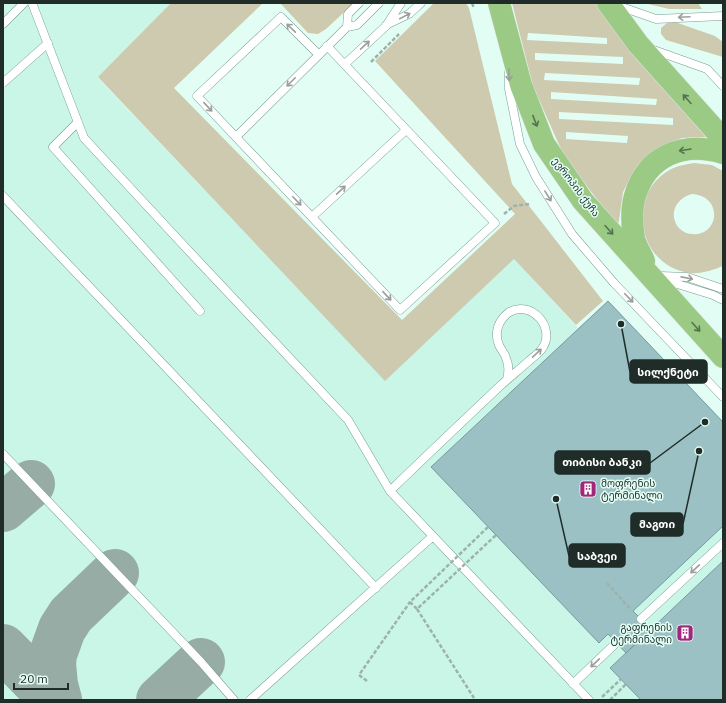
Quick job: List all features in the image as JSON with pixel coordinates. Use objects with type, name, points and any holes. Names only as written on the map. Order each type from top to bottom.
[{"type":"main road","points":[[609,3],[638,44],[723,138]]},
{"type":"main road","name":"ევროპის ქუჩა","points":[[495,6],[508,36],[521,85],[544,144],[583,201],[723,358]]},
{"type":"main road","points":[[650,276],[634,240],[632,215],[634,196],[643,176],[658,160],[680,150],[699,148],[723,153]]},
{"type":"lane","points":[[3,24],[24,3]]},
{"type":"lane","points":[[32,3],[84,138],[348,420],[390,491],[589,700]]},
{"type":"lane","points":[[347,28],[348,14],[359,3]]},
{"type":"lane","points":[[236,137],[327,46],[347,28],[357,25],[379,3]]},
{"type":"lane","points":[[345,64],[386,26],[401,3]]},
{"type":"lane","points":[[386,26],[410,14],[421,3]]},
{"type":"lane","points":[[609,3],[656,19],[723,16]]},
{"type":"lane","points":[[319,55],[281,17],[198,96],[400,310],[495,223],[327,46]]},
{"type":"lane","points":[[508,36],[509,89],[514,118],[520,144],[536,177],[577,240],[614,283],[723,397]]},
{"type":"lane","points":[[3,83],[48,43]]},
{"type":"lane","points":[[638,44],[707,69],[723,86]]},
{"type":"lane","points":[[78,122],[53,147],[200,310]]},
{"type":"lane","points":[[312,217],[406,130]]},
{"type":"lane","points":[[3,196],[376,588]]},
{"type":"lane","points":[[650,276],[687,277],[723,289]]},
{"type":"lane","points":[[650,276],[713,295],[723,300]]},
{"type":"lane","points":[[390,491],[507,379],[541,350],[547,335],[545,326],[541,319],[528,310],[519,309],[511,311],[499,322],[496,330],[496,338],[508,363],[509,372],[507,379]]},
{"type":"lane","points":[[3,454],[201,662],[234,700]]},
{"type":"lane","points":[[250,700],[433,536]]},
{"type":"lane","points":[[641,619],[723,543]]},
{"type":"lane","points":[[573,684],[616,643]]},
{"type":"path","points":[[472,3],[474,8]]},
{"type":"path","points":[[495,223],[514,206],[530,204]]},
{"type":"path","points":[[367,681],[359,675],[410,602],[488,527]]},
{"type":"path","points":[[417,609],[496,535]]},
{"type":"path","points":[[607,584],[631,610]]},
{"type":"path","points":[[410,602],[417,609],[474,698]]},
{"type":"path","points":[[598,700],[621,679]]},
{"type":"path","points":[[610,700],[626,684]]},
{"type":"shaded area","points":[[3,3],[171,3],[98,78],[385,380],[514,259],[578,328],[608,301],[723,422],[723,700],[3,700]]},
{"type":"shaded area","points":[[171,3],[263,3],[174,88],[402,320],[515,214],[375,61],[434,3],[466,3],[469,8],[512,184],[603,301],[576,325],[514,259],[385,381],[98,77]]},
{"type":"shaded area","points":[[280,3],[354,3],[326,29],[318,34],[308,33]]},
{"type":"shaded area","points":[[512,3],[598,3],[642,64],[706,137],[682,138],[661,147],[637,166],[623,192],[618,227],[564,156],[533,86]],"holes":[[[528,33],[607,38],[607,44],[527,40]],[[535,53],[623,57],[623,64],[535,60]],[[545,73],[640,78],[639,85],[544,80]],[[551,92],[657,99],[656,105],[551,99]],[[559,112],[673,118],[673,125],[559,119]],[[566,132],[628,136],[627,143],[566,139]]]},
{"type":"shaded area","points":[[644,3],[698,3],[702,9],[669,9]]},
{"type":"shaded area","points":[[675,22],[715,36],[723,42],[723,57],[666,40],[661,34],[661,28],[667,23]]},
{"type":"shaded area","points":[[694,163],[712,165],[723,171],[723,266],[699,273],[690,273],[671,267],[657,256],[648,242],[643,225],[643,208],[649,191],[659,177],[676,167]],"holes":[[[692,194],[702,196],[713,208],[714,216],[712,223],[708,229],[701,233],[686,233],[678,227],[675,222],[674,211],[678,203],[687,196]]]},
{"type":"building","name":"მოფრენის ტერმინალი","points":[[608,301],[723,422],[723,526],[633,611],[651,629],[626,653],[608,634],[599,643],[431,467]]},
{"type":"building","name":"გაფრენის ტერმინალი","points":[[723,561],[723,700],[641,700],[610,668]]},
{"type":"taxiway","points":[[3,508],[31,484]]},
{"type":"taxiway","points":[[58,700],[54,685],[52,664],[53,654],[62,629],[71,615],[115,573]]},
{"type":"taxiway","points":[[3,648],[54,700]]},
{"type":"taxiway","points":[[160,700],[201,662]]},
{"type":"place","name":"სილქნეტი","points":[[621,324]]},
{"type":"place","name":"თიბისი ბანკი","points":[[705,422]]},
{"type":"place","name":"მაგთი","points":[[699,451]]},
{"type":"place","name":"მოფრენის ტერმინალი","points":[[588,489]]},
{"type":"place","name":"საბვეი","points":[[556,499]]},
{"type":"place","name":"გაფრენის ტერმინალი","points":[[685,633]]}]
